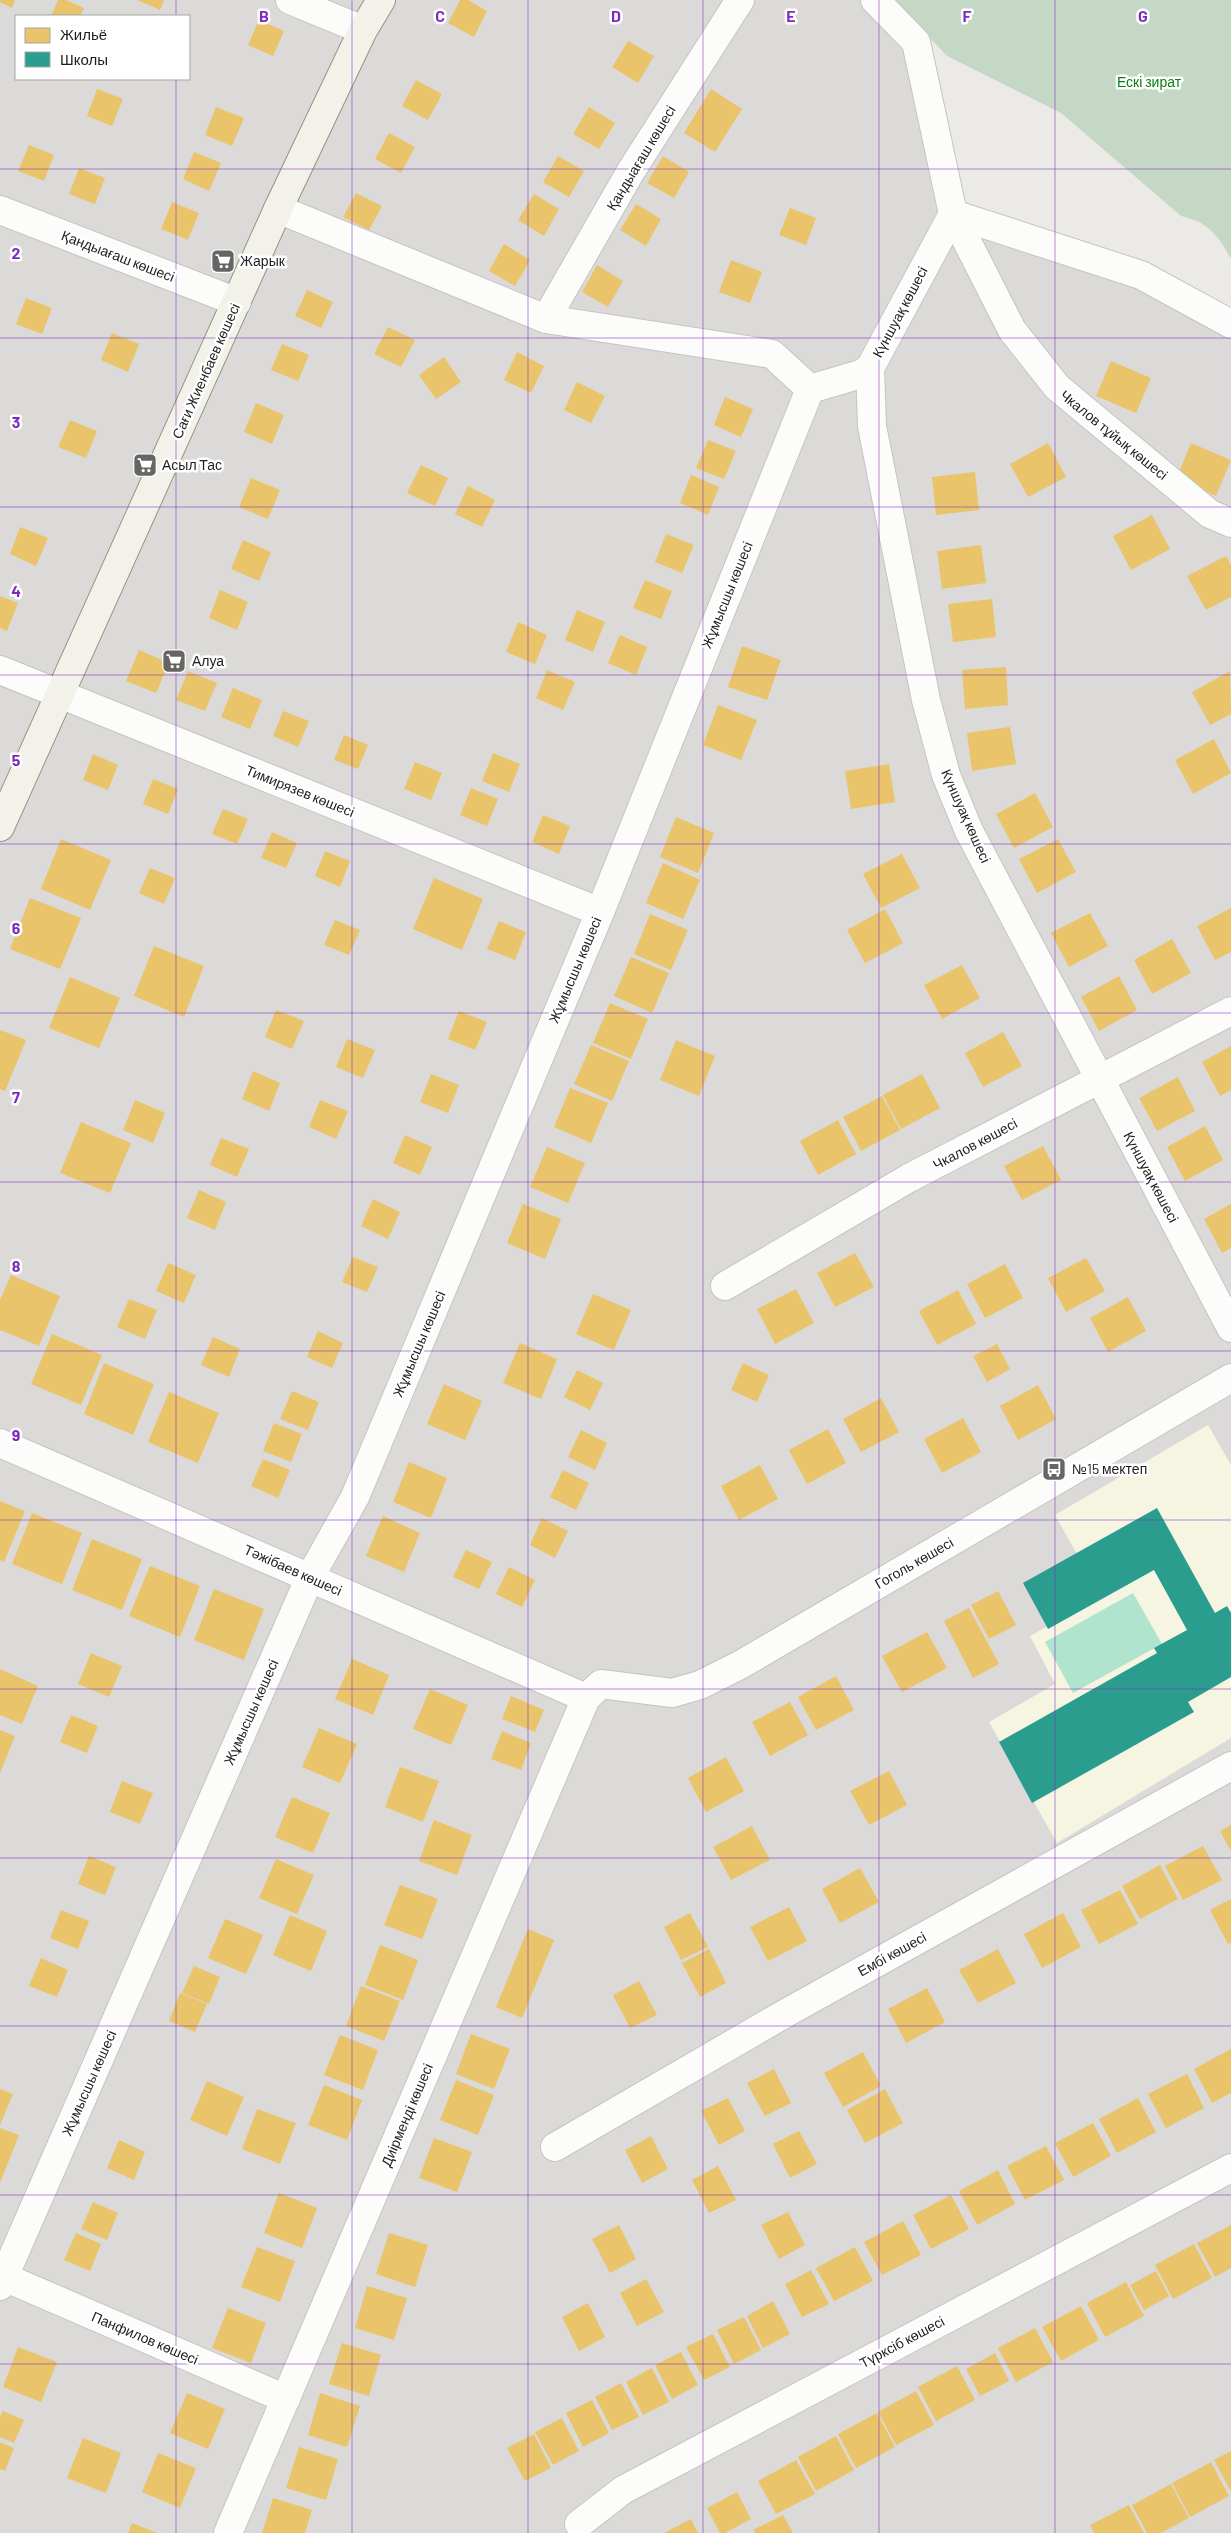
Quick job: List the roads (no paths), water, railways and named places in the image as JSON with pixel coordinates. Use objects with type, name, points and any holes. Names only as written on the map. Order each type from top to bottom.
[{"type":"main road","name":"Сағи Жиенбаев көшесі","points":[[0,827],[278,209],[363,30],[381,0]]},
{"type":"street","points":[[290,0],[363,30]]},
{"type":"street","name":"Қандыағаш көшесі","points":[[546,319],[631,171],[740,0]]},
{"type":"street","name":"Чкалов тұйық көшесі","points":[[875,0],[916,42],[953,214],[1012,330],[1057,387],[1210,514],[1231,523]]},
{"type":"street","points":[[278,209],[546,319],[772,354],[810,389],[860,374],[870,368]]},
{"type":"street","name":"Қандыағаш көшесі","points":[[0,210],[237,302]]},
{"type":"street","points":[[953,214],[1141,275],[1231,324]]},
{"type":"street","name":"Күншуақ көшесі","points":[[953,214],[870,368],[872,426],[926,700],[946,775],[970,831],[1231,1328]]},
{"type":"street","name":"Жұмысшы көшесі","points":[[2,2282],[8,2244],[310,1577],[355,1497],[600,912],[810,389]]},
{"type":"street","name":"Тимирязев көшесі","points":[[0,670],[600,912]]},
{"type":"street","name":"Чкалов көшесі","points":[[725,1286],[909,1178],[1231,1011]]},
{"type":"street","name":"Гоголь көшесі","points":[[593,1691],[672,1693],[700,1685],[740,1665],[1231,1378]]},
{"type":"street","name":"Тәжібаев көшесі","points":[[0,1442],[310,1577],[593,1691]]},
{"type":"street","name":"Диірменді көшесі","points":[[228,2533],[593,1691]]},
{"type":"street","name":"Ембі көшесі","points":[[556,2147],[786,2013],[1231,1766]]},
{"type":"street","name":"Түрксіб көшесі","points":[[578,2524],[623,2490],[1231,2168]]},
{"type":"street","name":"Панфилов көшесі","points":[[2,2282],[286,2399]]},
{"type":"place","name":"Жарык","points":[[223,261]]},
{"type":"place","name":"Асыл Тас","points":[[145,465]]},
{"type":"place","name":"Алуа","points":[[174,661]]},
{"type":"place","name":"№15 мектеп","points":[[1054,1469]]},
{"type":"park label","name":"Ескі зират","points":[[1149,82]]}]
